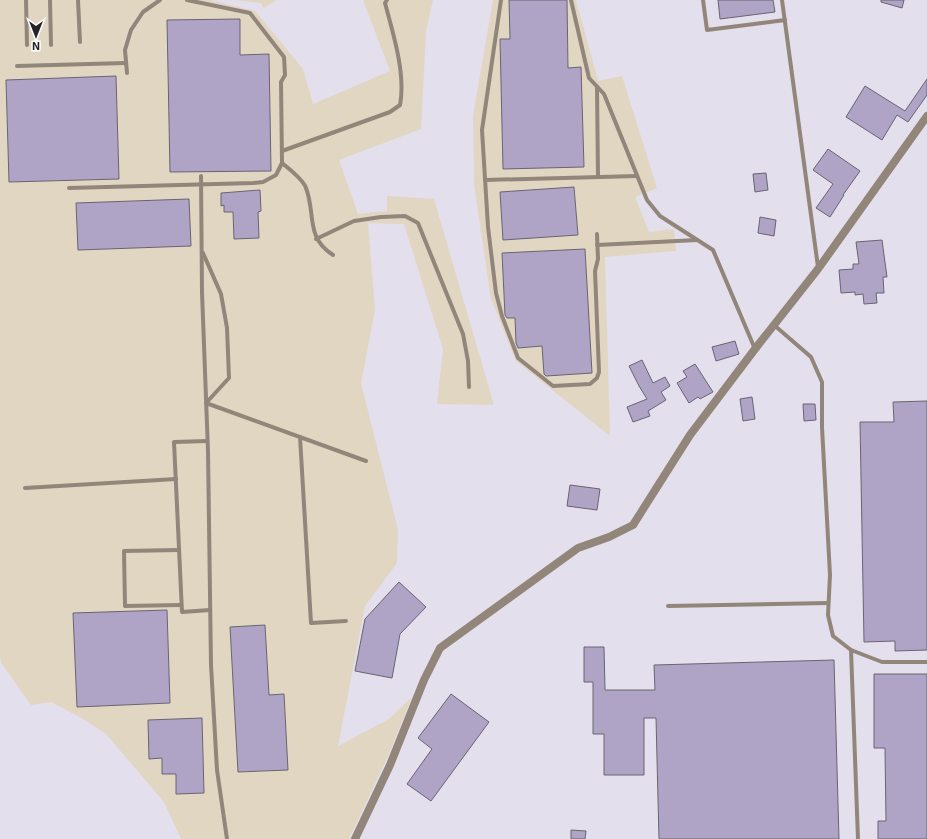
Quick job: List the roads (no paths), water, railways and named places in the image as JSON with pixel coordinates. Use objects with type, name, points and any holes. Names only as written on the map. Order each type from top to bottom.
[{"type":"street","points":[[355,839],[390,765],[424,680],[440,648],[578,548],[633,525],[690,435],[755,349],[818,270],[927,116]]},
{"type":"lane","points":[[26,0],[26,44]]},
{"type":"lane","points":[[50,0],[51,45]]},
{"type":"lane","points":[[78,0],[80,42]]},
{"type":"lane","points":[[127,73],[125,50],[131,30],[143,12],[160,0]]},
{"type":"lane","points":[[69,188],[263,182],[276,175],[282,163],[281,82],[285,75],[284,57],[250,13],[187,0]]},
{"type":"lane","points":[[282,151],[390,112],[400,105],[402,93],[397,50],[385,3],[387,0]]},
{"type":"lane","points":[[501,0],[482,130],[488,227],[496,293],[502,316],[518,358],[553,386],[590,384],[597,378],[599,372],[595,271],[598,260],[597,234]]},
{"type":"lane","points":[[571,0],[589,78],[604,94],[647,200],[660,216],[713,250],[755,349]]},
{"type":"lane","points":[[703,0],[707,30],[785,20]]},
{"type":"lane","points":[[782,0],[818,270]]},
{"type":"lane","points":[[17,66],[126,63]]},
{"type":"lane","points":[[597,87],[598,177]]},
{"type":"lane","points":[[282,163],[306,186],[316,239],[324,250],[333,255]]},
{"type":"lane","points":[[202,176],[202,251],[211,665],[218,770],[227,839]]},
{"type":"lane","points":[[485,180],[637,176]]},
{"type":"lane","points":[[316,239],[354,221],[381,217],[405,216],[418,223],[463,334],[468,361],[469,387]]},
{"type":"lane","points":[[598,245],[697,240]]},
{"type":"lane","points":[[202,251],[221,294],[227,328],[229,378],[206,403]]},
{"type":"lane","points":[[774,325],[810,357],[822,382],[822,427],[830,575],[828,615],[833,636],[851,650],[882,662],[927,662]]},
{"type":"lane","points":[[206,403],[366,461]]},
{"type":"lane","points":[[300,437],[311,622],[346,621]]},
{"type":"lane","points":[[207,441],[174,442],[182,612],[210,610]]},
{"type":"lane","points":[[24,488],[176,479]]},
{"type":"lane","points":[[179,550],[124,551],[125,606],[181,605]]},
{"type":"lane","points":[[668,606],[828,603]]},
{"type":"lane","points":[[851,650],[858,839]]}]
